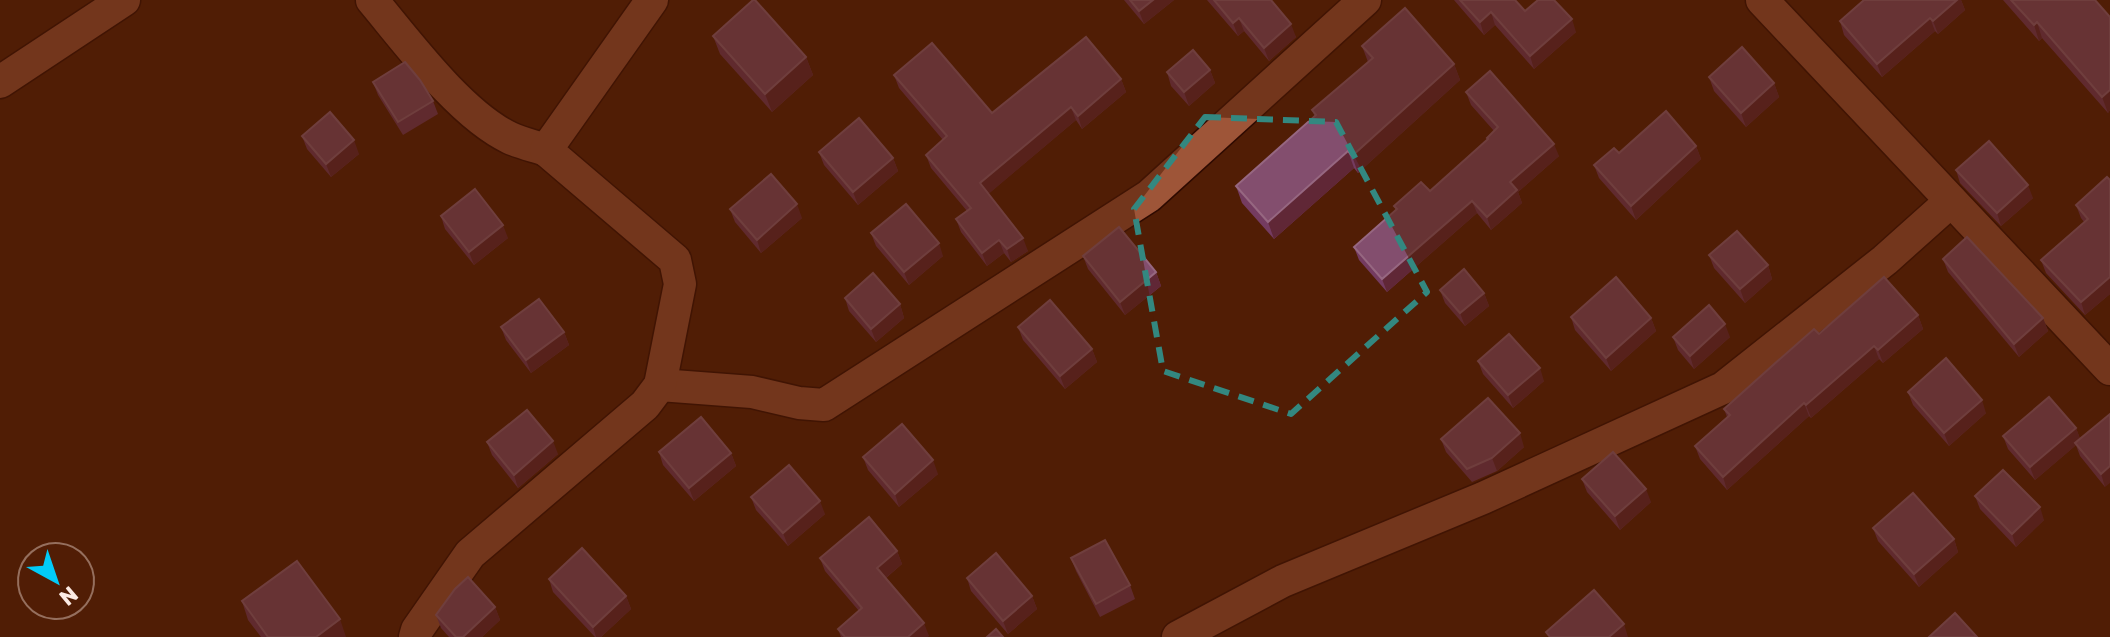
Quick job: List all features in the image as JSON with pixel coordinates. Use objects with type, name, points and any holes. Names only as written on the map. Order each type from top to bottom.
[{"type":"street","points":[[0,82],[124,0]]},
{"type":"street","points":[[372,0],[420,57],[471,110],[509,137],[546,150],[675,260],[680,284],[660,385],[634,415],[470,554],[415,637]]},
{"type":"street","points":[[546,150],[652,0]]},
{"type":"street","points":[[660,385],[752,392],[799,403],[824,405],[1149,196],[1365,0]]},
{"type":"street","points":[[1762,0],[2110,369]]},
{"type":"street","points":[[1178,637],[1283,581],[1483,498],[1723,388],[1885,260],[1951,201]]},
{"type":"highlighted area","points":[[1205,117],[1336,122],[1427,292],[1291,414],[1163,371],[1134,209]]},
{"type":"building","points":[[753,0],[806,57],[765,94],[713,36]]},
{"type":"building","points":[[1130,0],[1153,0],[1139,11]]},
{"type":"building","points":[[1214,0],[1271,0],[1291,24],[1264,48],[1239,18],[1233,23]]},
{"type":"building","points":[[1460,0],[1515,0],[1525,11],[1538,0],[1554,0],[1572,19],[1530,56],[1491,12],[1480,22]]},
{"type":"building","points":[[1864,0],[1957,0],[1933,21],[1930,18],[1877,64],[1840,21]]},
{"type":"building","points":[[2011,0],[2095,0],[2110,17],[2110,90],[2102,97],[2037,22],[2034,25]]},
{"type":"building","points":[[1405,8],[1454,64],[1352,156],[1348,151],[1268,222],[1236,186],[1316,115],[1312,110],[1373,58],[1362,46]]},
{"type":"building","points":[[1086,37],[1121,79],[1078,116],[1071,107],[980,183],[1023,238],[1007,249],[999,240],[982,253],[956,219],[971,208],[926,155],[947,136],[894,75],[932,43],[992,113]]},
{"type":"building","points":[[1742,47],[1774,83],[1741,113],[1709,77]]},
{"type":"building","points":[[1193,50],[1210,70],[1184,92],[1167,72]]},
{"type":"building","points":[[405,62],[433,101],[398,122],[373,82]]},
{"type":"building","points":[[1490,71],[1554,144],[1510,182],[1517,190],[1487,217],[1472,201],[1382,279],[1354,247],[1397,209],[1394,206],[1421,182],[1430,191],[1498,127],[1466,92]]},
{"type":"building","points":[[1666,111],[1696,146],[1631,206],[1594,165],[1614,148],[1619,153]]},
{"type":"building","points":[[330,112],[354,140],[326,164],[302,136]]},
{"type":"building","points":[[859,118],[893,158],[853,192],[819,152]]},
{"type":"building","points":[[1989,141],[2028,185],[1997,213],[1956,170]]},
{"type":"building","points":[[771,174],[797,204],[757,240],[730,209]]},
{"type":"building","points":[[2107,177],[2110,180],[2110,277],[2081,302],[2041,260],[2088,219],[2076,205]]},
{"type":"building","points":[[475,189],[503,225],[469,252],[441,216]]},
{"type":"building","points":[[906,204],[939,243],[904,272],[871,233]]},
{"type":"building","points":[[1119,227],[1156,272],[1120,302],[1083,256]]},
{"type":"building","points":[[1737,231],[1768,265],[1740,289],[1709,255]]},
{"type":"building","points":[[1967,237],[2043,318],[2014,344],[1943,259]]},
{"type":"building","points":[[1464,269],[1484,293],[1460,313],[1440,290]]},
{"type":"building","points":[[873,273],[900,304],[871,329],[845,298]]},
{"type":"building","points":[[1616,277],[1651,318],[1606,358],[1571,317]]},
{"type":"building","points":[[1884,277],[1918,315],[1878,350],[1874,346],[1806,405],[1804,403],[1723,477],[1695,446],[1730,415],[1724,409],[1814,329],[1819,334]]},
{"type":"building","points":[[539,299],[564,332],[526,360],[501,327]]},
{"type":"building","points":[[1050,300],[1092,349],[1060,376],[1018,327]]},
{"type":"building","points":[[1709,305],[1725,324],[1690,356],[1673,337]]},
{"type":"building","points":[[1509,334],[1540,368],[1508,395],[1478,361]]},
{"type":"building","points":[[1946,358],[1982,400],[1944,433],[1908,392]]},
{"type":"building","points":[[2049,397],[2076,428],[2030,467],[2003,436]]},
{"type":"building","points":[[1488,398],[1520,433],[1492,458],[1467,469],[1441,439]]},
{"type":"building","points":[[527,410],[553,441],[514,475],[487,442]]},
{"type":"building","points":[[2110,414],[2110,466],[2101,474],[2075,443]]},
{"type":"building","points":[[701,417],[731,453],[689,488],[659,452]]},
{"type":"building","points":[[902,424],[933,460],[895,494],[863,457]]},
{"type":"building","points":[[1613,452],[1646,489],[1615,516],[1582,479]]},
{"type":"building","points":[[789,465],[820,501],[783,533],[751,497]]},
{"type":"building","points":[[2003,470],[2040,507],[2012,534],[1975,496]]},
{"type":"building","points":[[1913,493],[1954,539],[1914,574],[1873,528]]},
{"type":"building","points":[[869,517],[897,551],[877,568],[924,623],[908,637],[845,637],[838,629],[862,608],[820,558]]},
{"type":"building","points":[[1105,540],[1130,585],[1096,604],[1071,558]]},
{"type":"building","points":[[582,548],[626,596],[593,627],[549,579]]},
{"type":"building","points":[[996,553],[1032,596],[1003,621],[967,578]]},
{"type":"building","points":[[297,561],[340,619],[316,637],[268,637],[242,601]]},
{"type":"building","points":[[468,577],[495,607],[463,637],[456,637],[436,615]]},
{"type":"building","points":[[1594,590],[1624,624],[1609,637],[1550,637],[1546,632]]},
{"type":"building","points":[[1955,613],[1977,637],[1929,637]]},
{"type":"building","points":[[996,629],[1003,637],[987,637]]}]
